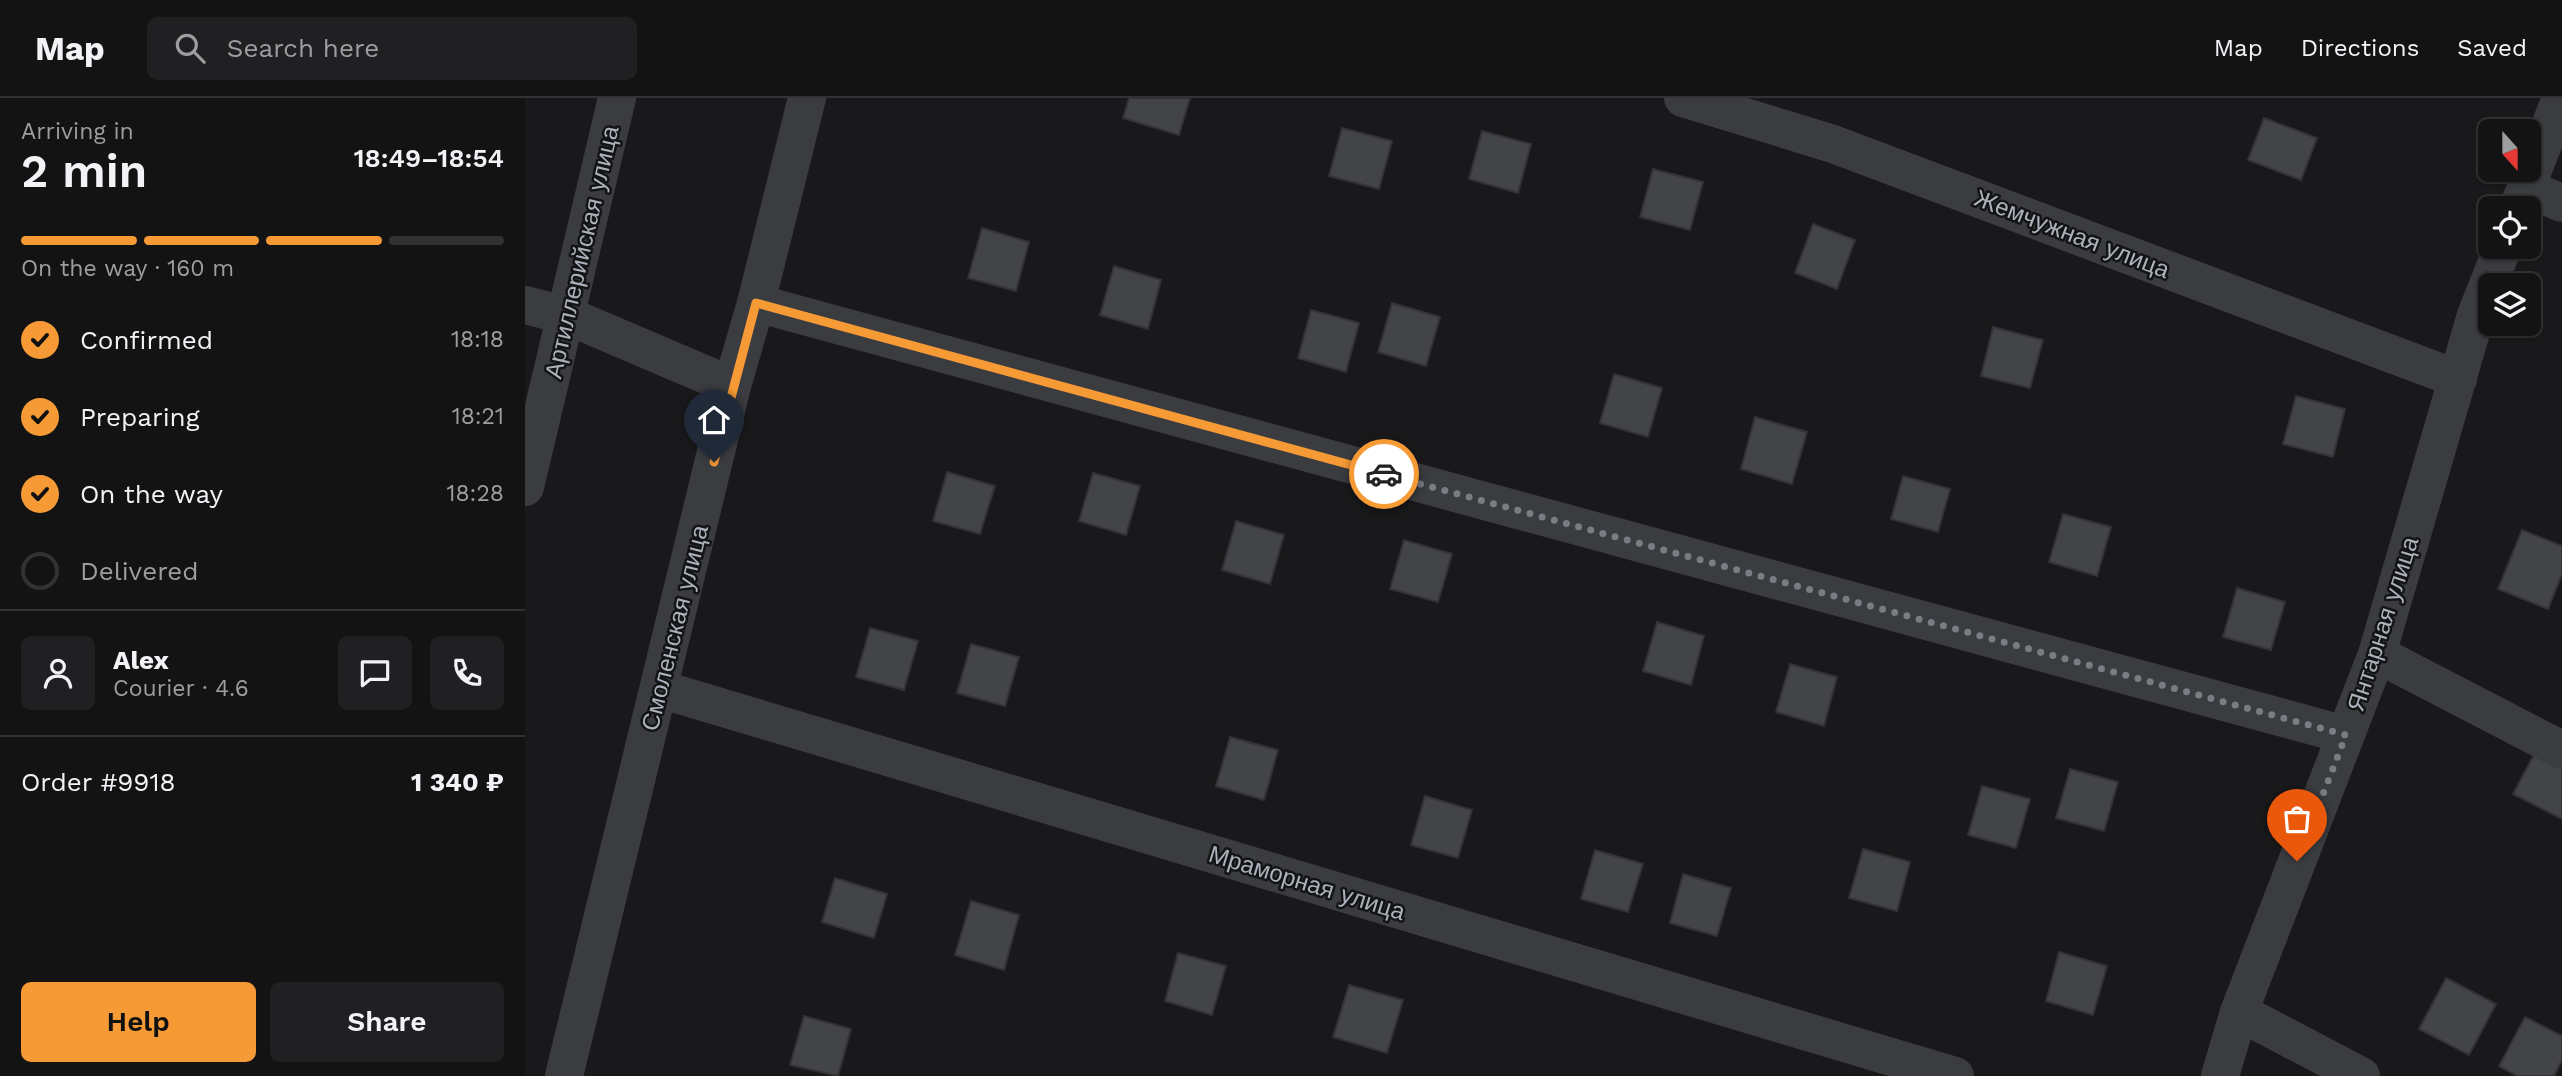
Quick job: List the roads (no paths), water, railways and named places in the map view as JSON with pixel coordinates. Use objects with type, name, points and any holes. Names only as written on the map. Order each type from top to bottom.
[{"type":"street","name":"Артиллерийская улица","points":[[525,487],[568,316],[617,98]]},
{"type":"street","name":"Смоленская улица","points":[[564,1076],[732,386],[756,303],[807,98]]},
{"type":"street","name":"Жемчужная улица","points":[[1683,98],[1833,144],[2458,379]]},
{"type":"street","points":[[2545,199],[2561,98]]},
{"type":"street","name":"Янтарная улица","points":[[2220,1076],[2239,1012],[2377,654],[2476,315],[2498,259]]},
{"type":"street","points":[[756,303],[2346,735]]},
{"type":"street","points":[[525,305],[568,316],[732,386]]},
{"type":"street","points":[[2377,654],[2562,750]]},
{"type":"street","name":"Мраморная улица","points":[[660,690],[1955,1076]]},
{"type":"street","points":[[2239,1012],[2361,1076]]}]
